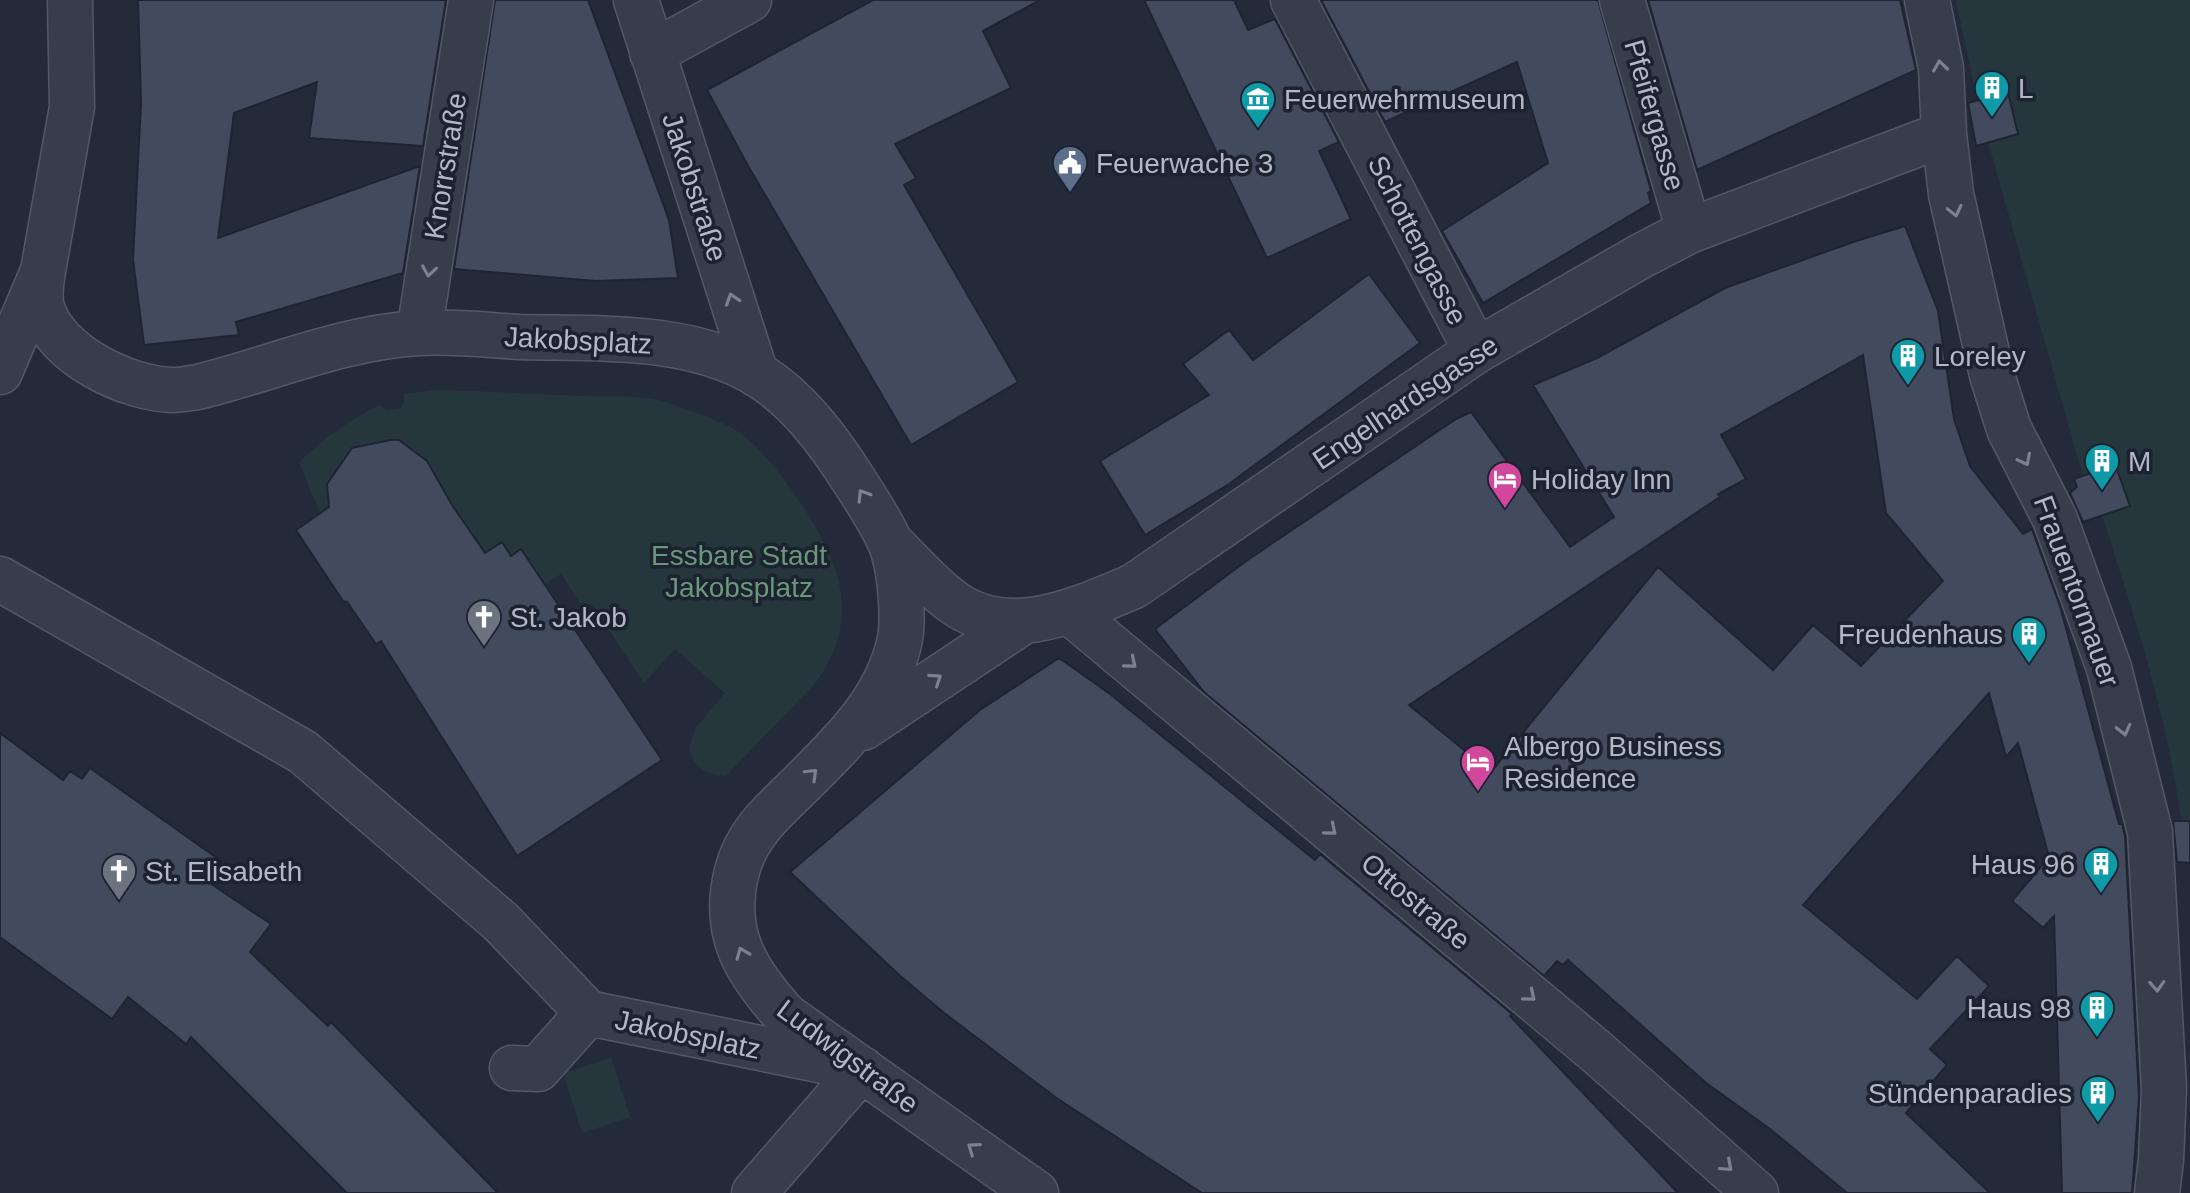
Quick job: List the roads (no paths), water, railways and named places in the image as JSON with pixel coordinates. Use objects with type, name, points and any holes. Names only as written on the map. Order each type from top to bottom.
[{"type":"street","points":[[0,372],[43,271],[72,107],[70,0]]},
{"type":"street","name":"Knorrstraße","points":[[419,333],[471,0]]},
{"type":"street","name":"Jakobstraße","points":[[636,0],[756,374]]},
{"type":"street","points":[[652,53],[749,0]]},
{"type":"street","name":"Schottengasse","points":[[1293,0],[1476,351]]},
{"type":"street","name":"Pfeifergasse","points":[[1622,0],[1689,231]]},
{"type":"street","name":"Frauentormauer","points":[[1927,0],[1941,68],[1951,194],[1992,375],[2009,429],[2055,519],[2109,668],[2150,832],[2164,1089],[2157,1193]]},
{"type":"street","name":"Engelhardsgasse","points":[[891,543],[950,601],[974,614],[997,620],[1024,621],[1071,613],[1134,586],[1476,351],[1689,231],[1944,134]]},
{"type":"street","name":"Jakobsplatz","points":[[43,271],[42,307],[60,339],[100,369],[148,386],[173,390],[198,387],[351,344],[419,333],[644,341],[689,349],[756,374],[802,409],[842,461],[891,543],[901,612],[900,637],[893,665],[881,691],[848,738],[756,828]]},
{"type":"street","name":"Jakobsplatz","points":[[0,579],[303,752],[501,922],[588,1013],[862,1069]]},
{"type":"street","name":"Ottostraße","points":[[1071,613],[1598,1053],[1756,1193]]},
{"type":"street","name":"Jakobsplatz","points":[[848,738],[1024,621]]},
{"type":"street","name":"Ludwigstraße","points":[[756,828],[737,870],[731,900],[734,930],[742,956],[757,984],[786,1016],[1036,1193]]},
{"type":"street","name":"Jakobsplatz","points":[[512,1068],[538,1069],[588,1013]]},
{"type":"street","points":[[754,1193],[862,1069]]},
{"type":"place","name":"L","points":[[1992,119]]},
{"type":"place","name":"Feuerwehrmuseum","points":[[1258,130]]},
{"type":"place","name":"Feuerwache 3","points":[[1070,194]]},
{"type":"place","name":"Loreley","points":[[1908,387]]},
{"type":"place","name":"M","points":[[2102,492]]},
{"type":"place","name":"Holiday Inn","points":[[1505,510]]},
{"type":"place","name":"St. Jakob","points":[[484,648]]},
{"type":"place","name":"Freudenhaus","points":[[2029,665]]},
{"type":"place","name":"Albergo Business Residence","points":[[1478,793]]},
{"type":"place","name":"Haus 96","points":[[2101,895]]},
{"type":"place","name":"St. Elisabeth","points":[[119,902]]},
{"type":"place","name":"Haus 98","points":[[2097,1039]]},
{"type":"place","name":"Sündenparadies","points":[[2098,1124]]},
{"type":"park label","name":"Essbare Stadt Jakobsplatz","points":[[739,571]]}]
